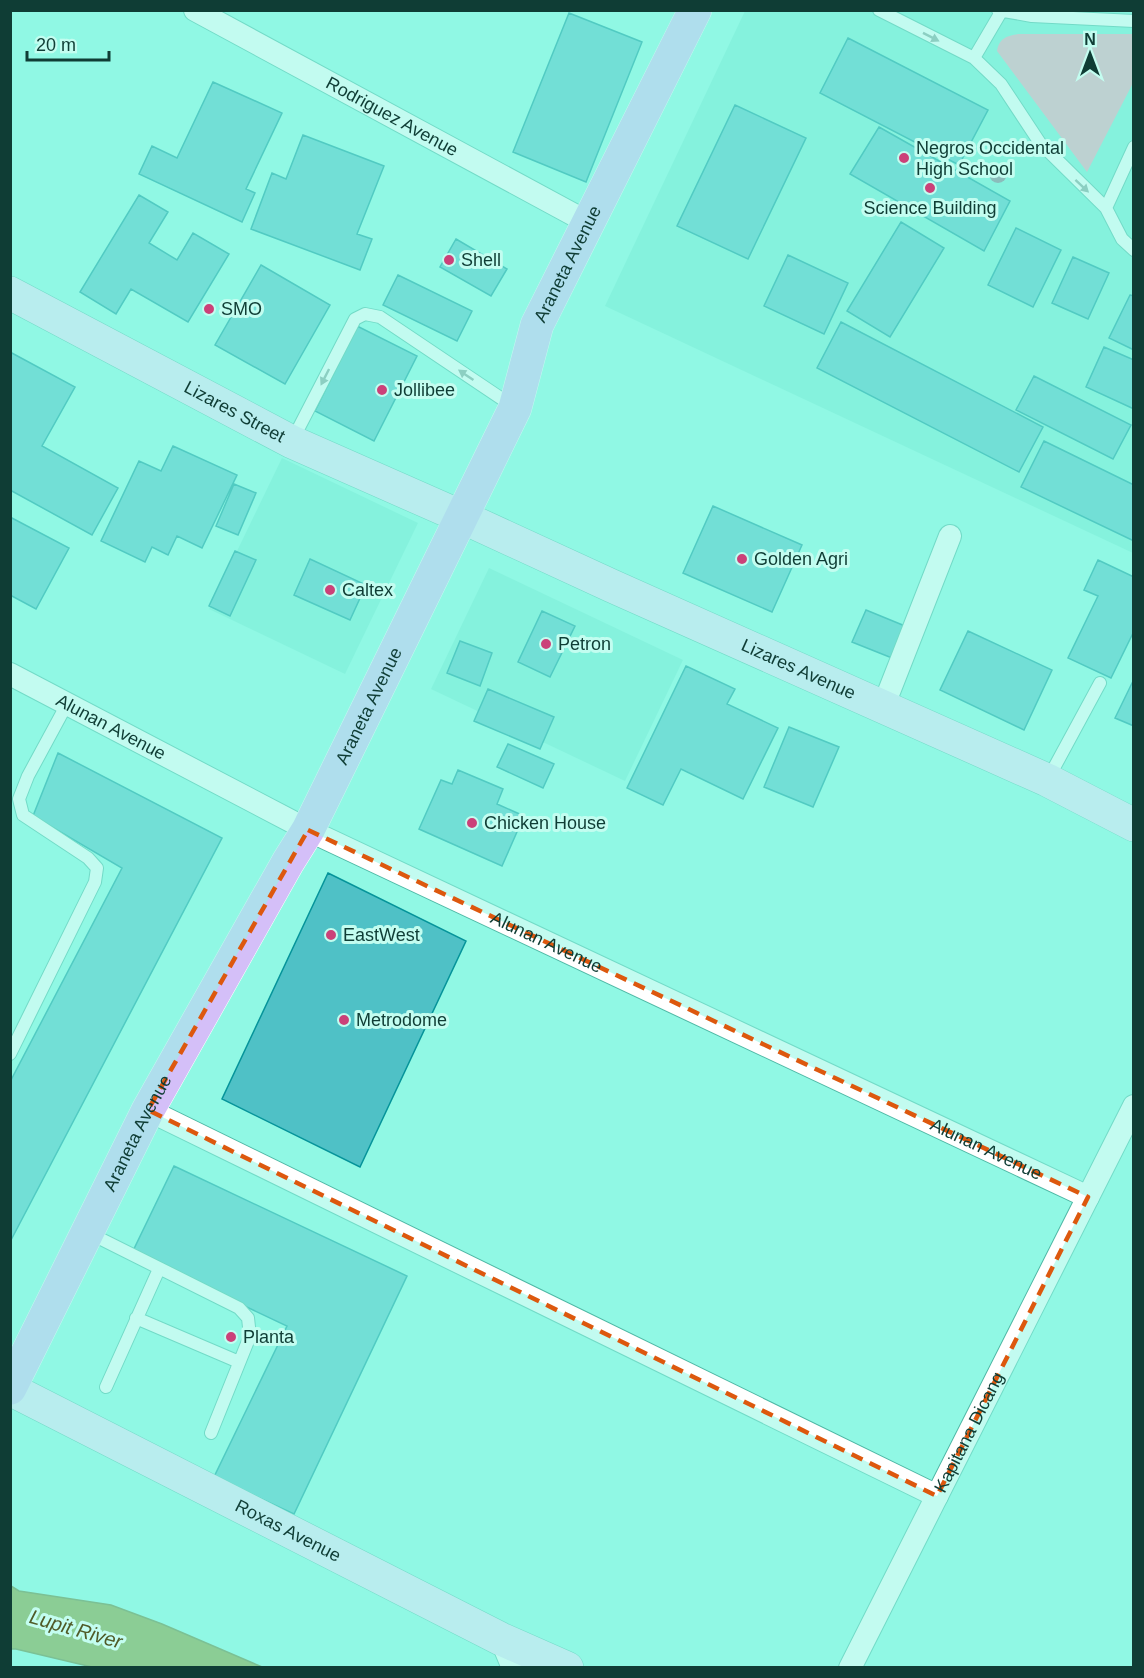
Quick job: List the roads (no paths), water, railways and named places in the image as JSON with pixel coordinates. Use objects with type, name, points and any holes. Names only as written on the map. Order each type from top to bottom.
[{"type":"main road","name":"Araneta Avenue","points":[[10,1389],[148,1110],[308,830],[515,408],[537,325],[695,10]]},
{"type":"street","name":"Rodriguez Avenue","points":[[195,10],[589,223]]},
{"type":"street","name":"Lizares Street","points":[[10,293],[291,442],[462,517]]},
{"type":"street","name":"Lizares Avenue","points":[[462,517],[1047,780],[1134,825]]},
{"type":"street","points":[[883,707],[950,536]]},
{"type":"street","name":"Alunan Avenue","points":[[10,674],[308,830],[1088,1197]]},
{"type":"street","name":"Kapitana Dicang","points":[[850,1668],[1134,1106]]},
{"type":"street","points":[[148,1110],[937,1496]]},
{"type":"street","name":"Roxas Avenue","points":[[10,1389],[507,1653],[567,1668]]},
{"type":"lane","points":[[879,10],[974,58],[1001,84],[1040,143],[1106,208],[1122,239],[1134,250]]},
{"type":"lane","points":[[974,58],[999,11],[1032,16],[1134,21]]},
{"type":"lane","points":[[1106,208],[1134,147]]},
{"type":"lane","points":[[291,442],[356,319],[365,315],[380,317],[515,408]]},
{"type":"lane","points":[[1047,780],[1101,683]]},
{"type":"lane","points":[[10,1054],[95,882],[96,868],[88,858],[23,815],[19,799],[28,776],[67,704]]},
{"type":"lane","points":[[88,1232],[239,1308],[248,1318],[250,1336],[211,1433]]},
{"type":"lane","points":[[106,1387],[159,1269]]},
{"type":"lane","points":[[136,1318],[239,1362]]},
{"type":"water","name":"Lupit River","points":[[11,1586],[19,1591],[111,1605],[262,1667],[92,1667],[11,1649]]},
{"type":"place","name":"Negros Occidental High School","points":[[904,158]]},
{"type":"place","name":"Science Building","points":[[930,188]]},
{"type":"place","name":"Shell","points":[[449,260]]},
{"type":"place","name":"SMO","points":[[209,309]]},
{"type":"place","name":"Jollibee","points":[[382,390]]},
{"type":"place","name":"Golden Agri","points":[[742,559]]},
{"type":"place","name":"Caltex","points":[[330,590]]},
{"type":"place","name":"Petron","points":[[546,644]]},
{"type":"place","name":"Chicken House","points":[[472,823]]},
{"type":"place","name":"EastWest","points":[[331,935]]},
{"type":"place","name":"Metrodome","points":[[344,1020]]},
{"type":"place","name":"Planta","points":[[231,1337]]}]
